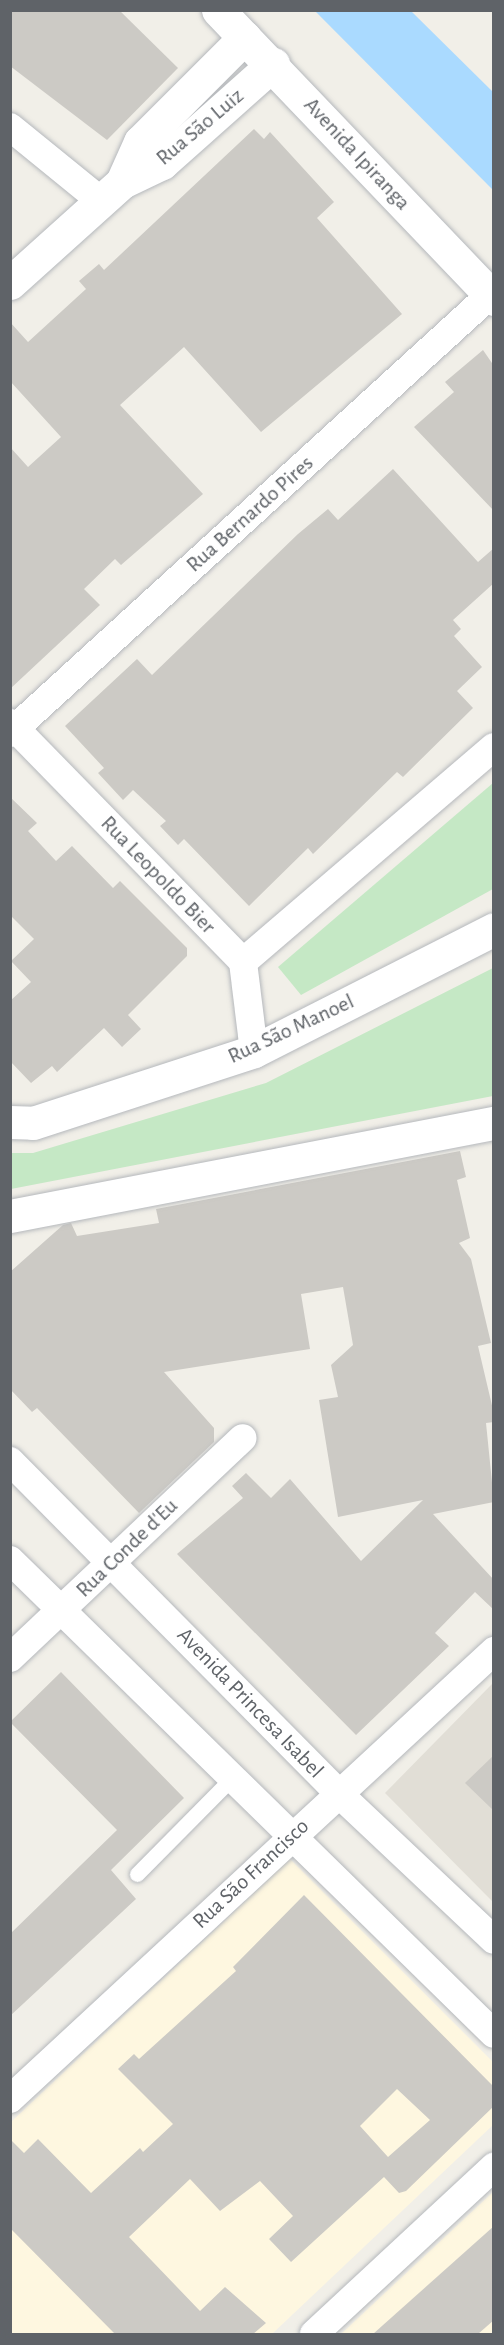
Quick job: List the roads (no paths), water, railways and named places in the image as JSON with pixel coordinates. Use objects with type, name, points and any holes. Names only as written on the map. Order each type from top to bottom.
[{"type":"main road","name":"Avenida Ipiranga","points":[[218,10],[273,64],[492,297]]},
{"type":"main road","name":"Rua São Luiz","points":[[112,192],[140,142],[245,37]]},
{"type":"main road","name":"Rua São Luiz","points":[[10,283],[112,192],[162,163],[273,64]]},
{"type":"main road","name":"Rua São Manoel","points":[[10,1122],[33,1123],[254,1051],[494,929]]},
{"type":"main road","points":[[10,1216],[492,1130]]},
{"type":"street","points":[[10,127],[112,192]]},
{"type":"street","name":"Rua Bernardo Pires","points":[[12,728],[492,297]]},
{"type":"street","name":"Rua Leopoldo Bier","points":[[12,728],[243,962]]},
{"type":"street","points":[[254,1051],[243,962],[494,747]]},
{"type":"street","name":"Rua Conde d'Eu","points":[[10,1658],[243,1438]]},
{"type":"street","name":"Avenida Princesa Isabel","points":[[10,1461],[338,1793],[494,1940]]},
{"type":"street","points":[[10,1560],[289,1839],[494,2034]]},
{"type":"street","name":"Rua São Francisco","points":[[10,2099],[494,1651]]},
{"type":"street","points":[[314,2334],[494,2167]]},
{"type":"lane","points":[[137,1874],[230,1780]]},
{"type":"water","points":[[315,11],[411,11],[493,92],[493,190]]}]
